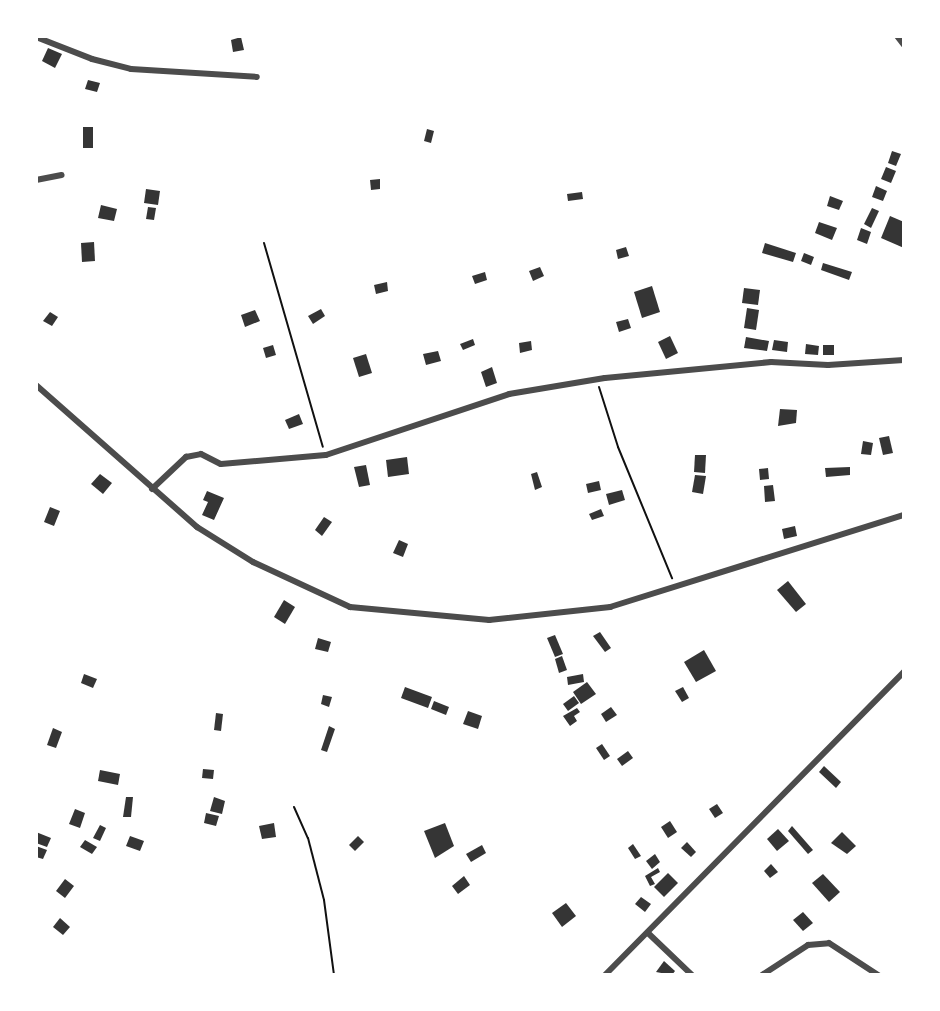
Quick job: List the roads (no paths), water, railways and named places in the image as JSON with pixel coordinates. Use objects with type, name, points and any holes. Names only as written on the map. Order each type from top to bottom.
[{"type":"street","points":[[897,36],[904,45]]},
{"type":"street","points":[[36,37],[131,69],[257,77]]},
{"type":"street","points":[[36,180],[62,175]]},
{"type":"street","points":[[153,489],[186,457],[201,454],[221,464],[326,455],[510,394],[597,379],[771,362],[828,365],[904,360]]},
{"type":"street","points":[[36,385],[197,527],[253,562],[350,607],[489,620],[610,607],[904,515]]},
{"type":"street","points":[[605,975],[904,672]]},
{"type":"street","points":[[648,933],[692,975]]},
{"type":"street","points":[[762,975],[808,945],[829,943],[874,973]]}]
